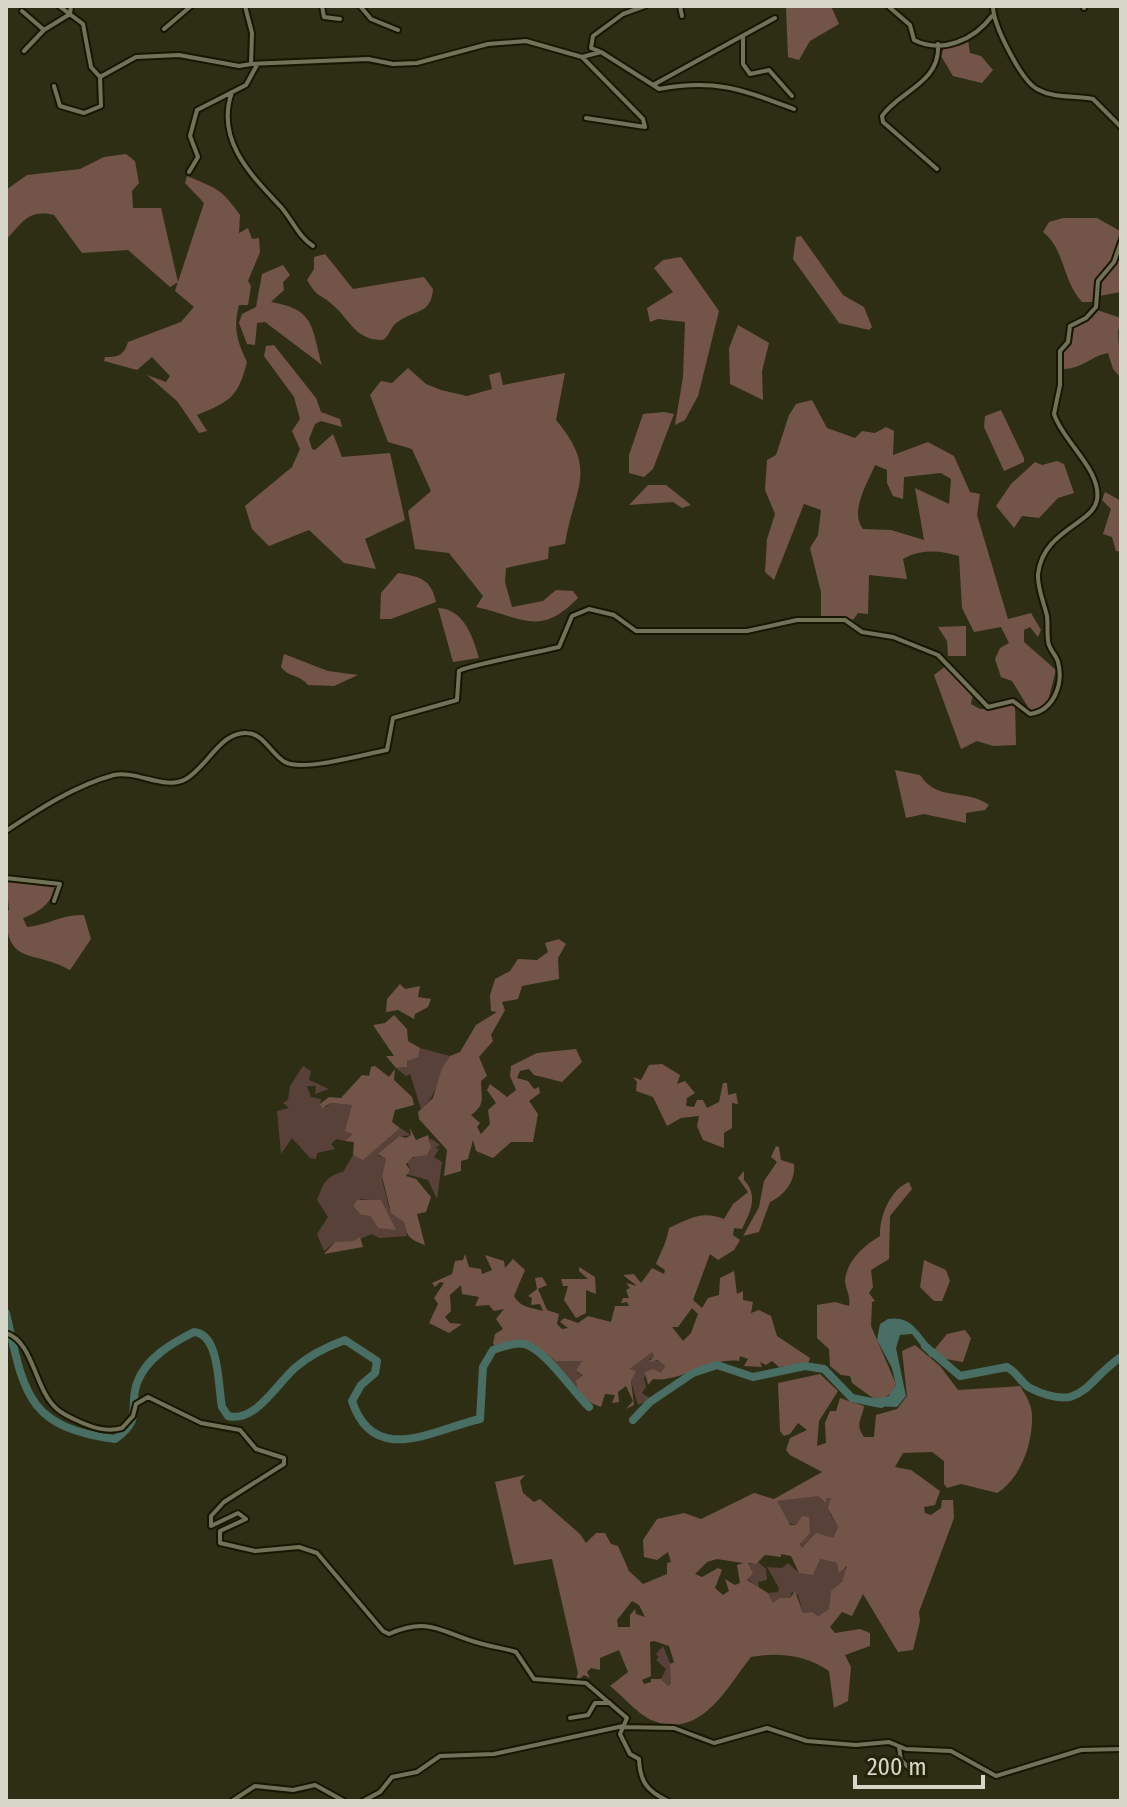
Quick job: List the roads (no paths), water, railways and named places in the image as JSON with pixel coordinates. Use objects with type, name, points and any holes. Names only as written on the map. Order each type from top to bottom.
[{"type":"street","points":[[54,86],[60,106],[84,113],[101,106],[100,77],[91,67],[83,24],[59,6]]},
{"type":"street","points":[[70,14],[71,6]]},
{"type":"street","points":[[164,29],[191,6]]},
{"type":"street","points":[[189,172],[198,157],[190,136],[197,110],[246,85],[254,64],[252,33],[245,6]]},
{"type":"street","points":[[322,6],[324,17],[340,19]]},
{"type":"street","points":[[360,6],[371,19],[398,30]]},
{"type":"street","points":[[645,6],[623,14],[593,36],[591,48],[659,89],[693,82],[731,85],[794,109]]},
{"type":"street","points":[[680,6],[682,16]]},
{"type":"street","points":[[888,6],[910,25],[918,42],[938,44],[965,40],[993,16]]},
{"type":"street","points":[[993,6],[993,16],[1028,82],[1060,97],[1093,99],[1109,111],[1110,117],[1121,127]]},
{"type":"street","points":[[22,11],[44,30]]},
{"type":"street","points":[[24,51],[44,30],[70,14]]},
{"type":"street","points":[[653,85],[775,18]]},
{"type":"street","points":[[743,36],[743,64],[750,74],[769,70],[792,96]]},
{"type":"street","points":[[100,77],[136,57],[197,56],[239,66],[368,59],[393,64],[417,63],[488,44],[526,41],[582,57],[643,119],[645,127],[586,118]]},
{"type":"street","points":[[937,169],[883,122],[882,116],[922,83],[933,67],[938,44]]},
{"type":"street","points":[[582,57],[601,52]]},
{"type":"street","points":[[232,92],[226,121],[234,148],[261,188],[284,210],[300,236],[313,246]]},
{"type":"street","points":[[6,831],[71,792],[116,775],[174,783],[184,780],[231,736],[244,732],[253,733],[286,763],[302,765],[387,750],[393,718],[422,713],[457,700],[459,671],[466,665],[499,662],[559,647],[572,616],[589,609],[614,615],[636,631],[747,631],[797,620],[845,620],[862,632],[893,637],[938,655],[988,707],[1013,701],[1030,714],[1044,710],[1054,701],[1059,664],[1047,643],[1048,619],[1038,577],[1042,558],[1051,541],[1092,510],[1098,499],[1095,479],[1074,451],[1054,414],[1060,385],[1060,351],[1068,342],[1070,326],[1086,318],[1096,307],[1098,281],[1114,262],[1121,242]]},
{"type":"street","points":[[6,878],[60,884],[54,901]]},
{"type":"street","points":[[6,1333],[24,1346],[48,1399],[57,1409],[82,1423],[96,1429],[122,1428],[133,1416],[136,1404],[148,1397],[201,1423],[240,1430],[250,1445],[284,1458],[284,1464],[224,1502],[211,1516],[211,1526],[238,1513],[246,1519],[220,1531],[220,1543],[255,1551],[309,1548],[317,1553],[383,1631],[389,1634],[417,1625],[446,1628],[480,1644],[516,1652],[534,1679],[586,1683],[627,1718],[620,1734],[630,1754],[639,1759],[640,1778],[647,1789],[668,1801]]},
{"type":"street","points":[[570,1718],[588,1715],[595,1703],[610,1703]]},
{"type":"street","points":[[363,1801],[380,1792],[392,1777],[417,1772],[440,1756],[494,1754],[623,1727],[674,1728],[714,1743],[773,1728],[807,1741],[856,1745],[880,1741],[899,1747],[951,1751],[996,1776],[1081,1750],[1121,1749]]},
{"type":"street","points":[[899,1747],[901,1760],[911,1770]]},
{"type":"street","points":[[232,1801],[255,1786],[296,1790],[315,1785],[344,1801]]},
{"type":"water","points":[[888,1319],[910,1323],[934,1350],[931,1358],[912,1334],[900,1335],[896,1348],[906,1396],[897,1407],[871,1406],[874,1399],[889,1396],[896,1385],[892,1368],[877,1340],[880,1324]]},
{"type":"waterway","points":[[6,1313],[18,1364],[34,1401],[63,1425],[115,1439],[132,1419],[141,1374],[169,1346],[194,1332],[203,1335],[213,1351],[222,1407],[228,1416],[248,1414],[302,1362],[345,1340],[377,1361],[375,1373],[361,1385],[352,1401],[362,1421],[375,1433],[390,1439],[426,1435],[480,1419],[483,1367],[493,1350],[513,1344],[524,1344],[541,1354],[589,1407]]},
{"type":"waterway","points":[[925,1346],[960,1376],[1007,1367],[1030,1388],[1061,1398],[1082,1392],[1121,1357]]},
{"type":"waterway","points":[[633,1420],[650,1402],[693,1373],[717,1365],[753,1377],[805,1366],[824,1369],[852,1398],[881,1404]]}]
